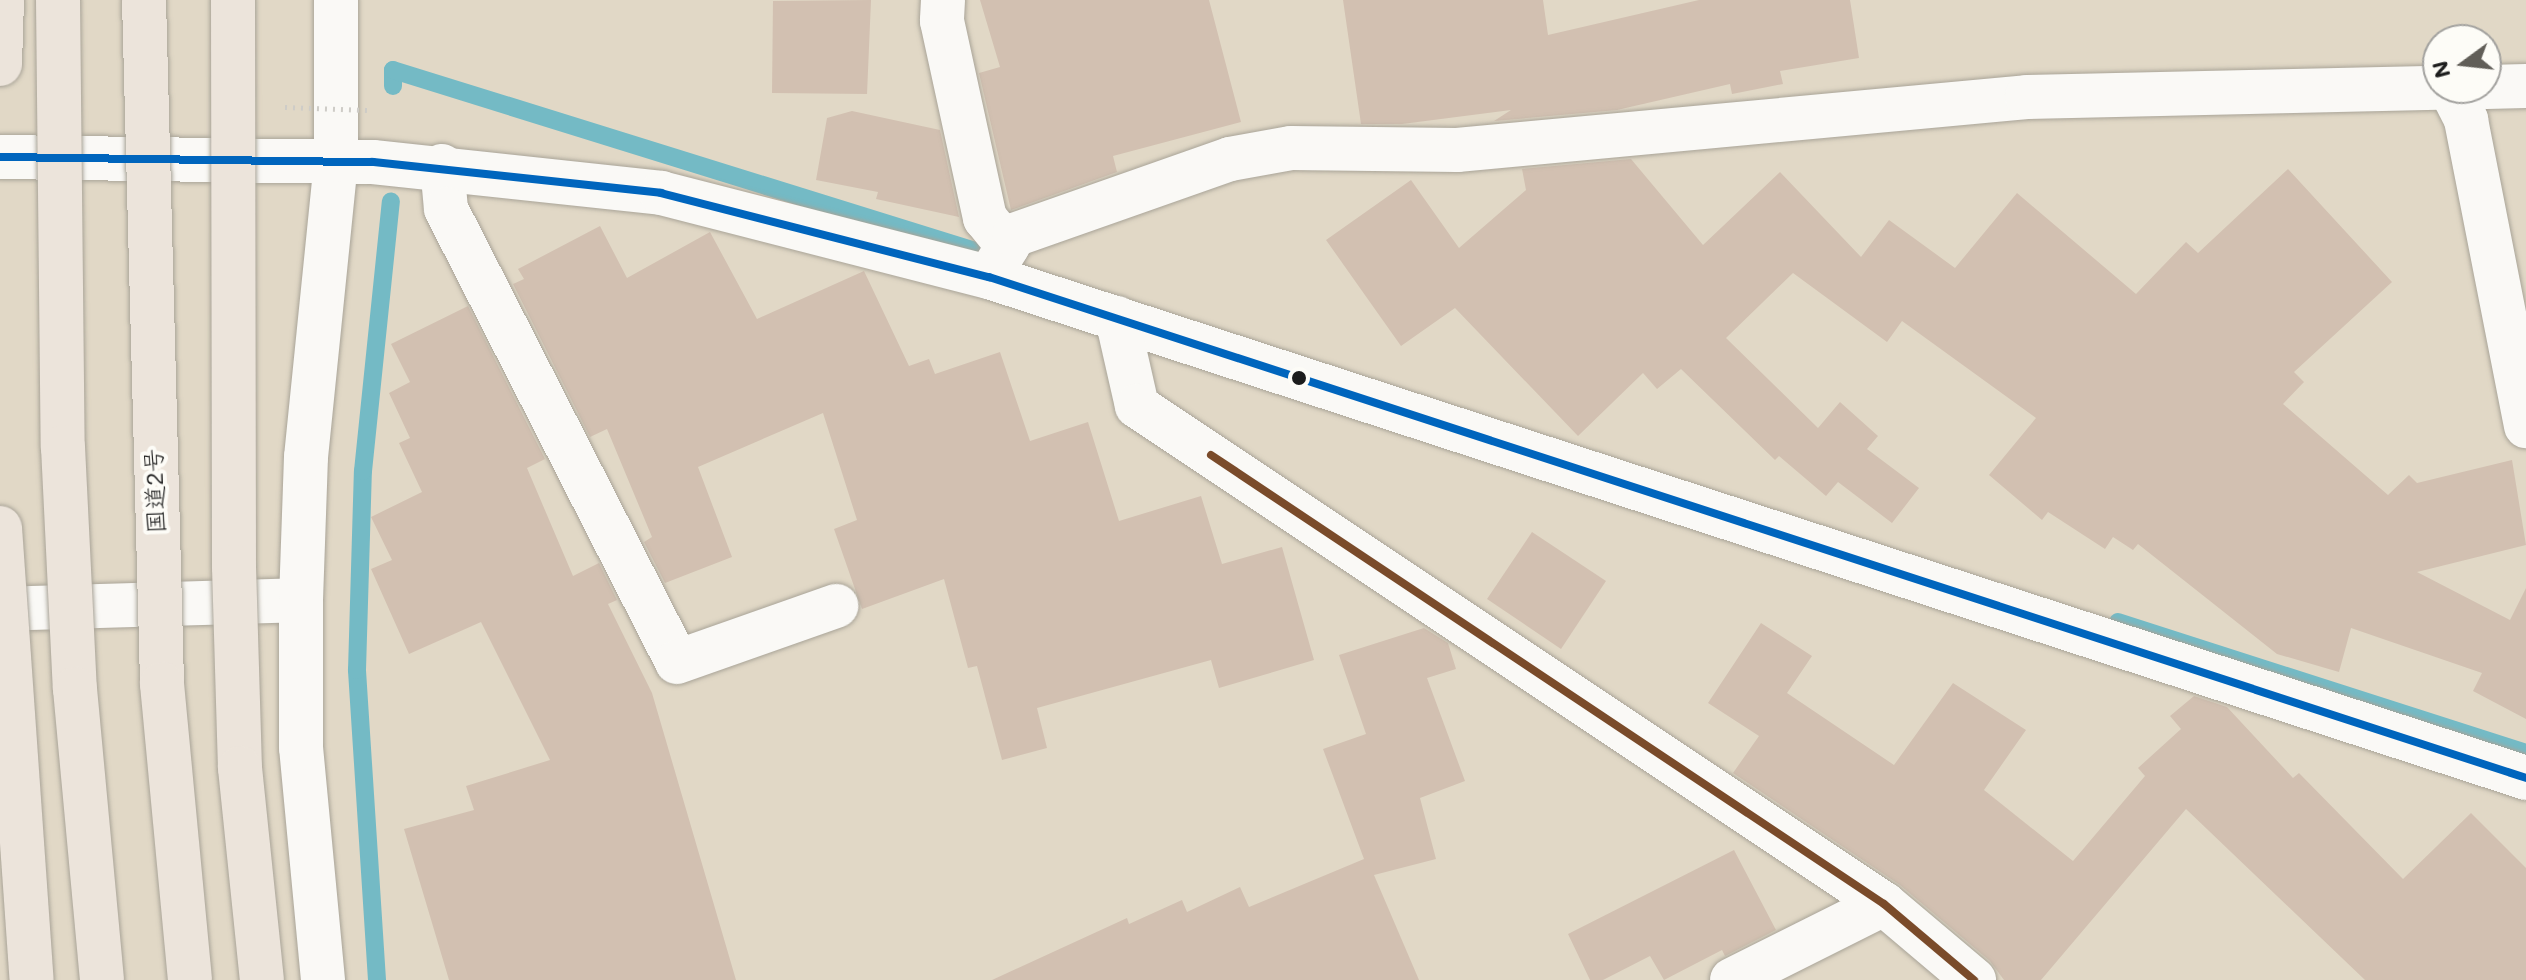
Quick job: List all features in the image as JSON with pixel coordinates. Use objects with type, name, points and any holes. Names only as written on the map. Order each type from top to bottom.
[{"type":"highway","points":[[0,64],[2,0]]},
{"type":"highway","points":[[58,0],[63,463],[75,689],[102,980]]},
{"type":"highway","name":"国道2号","points":[[144,0],[162,684],[190,980]]},
{"type":"highway","points":[[233,0],[234,567],[240,768],[262,980]]},
{"type":"highway","points":[[0,528],[32,980]]},
{"type":"street","points":[[323,980],[301,748],[301,600],[306,457],[336,160],[336,0]]},
{"type":"street","points":[[943,0],[942,21],[985,218],[999,262]]},
{"type":"street","points":[[2502,87],[2526,86]]},
{"type":"street","points":[[999,262],[1014,235],[1230,159],[1291,148],[1457,150],[2027,97],[2422,88]]},
{"type":"street","points":[[2458,104],[2466,120],[2526,426]]},
{"type":"street","points":[[0,157],[336,160],[442,166],[661,193],[999,262],[1117,318],[2526,778]]},
{"type":"street","points":[[442,166],[446,209],[677,662],[836,606]]},
{"type":"street","points":[[1117,318],[1137,406],[1884,904],[1974,980]]},
{"type":"street","points":[[0,609],[301,600]]},
{"type":"street","points":[[1732,980],[1884,904]]},
{"type":"building","points":[[871,0],[867,94],[772,93],[773,1]]},
{"type":"building","points":[[980,0],[1209,0],[1241,122],[1113,156],[1117,172],[1011,210],[979,73],[1000,67]]},
{"type":"building","points":[[1343,0],[1543,0],[1548,35],[1699,0],[1850,0],[1859,58],[1780,71],[1783,84],[1732,94],[1730,84],[1617,110],[1494,121],[1511,110],[1402,124],[1361,124]]},
{"type":"building","points":[[852,111],[940,130],[959,217],[876,199],[878,192],[816,180],[827,118]]},
{"type":"building","points":[[1631,159],[1703,245],[1780,172],[1861,257],[1889,220],[1955,268],[2017,193],[2136,294],[2186,242],[2198,253],[2288,169],[2392,282],[2294,372],[2304,382],[2283,404],[2388,495],[2409,475],[2417,483],[2512,460],[2526,545],[2417,572],[2510,620],[2526,588],[2526,719],[2473,691],[2482,673],[2351,628],[2339,672],[2277,654],[2138,544],[2133,550],[2113,537],[2105,549],[2048,512],[2042,520],[1989,475],[2036,418],[1902,321],[1887,342],[1793,273],[1726,338],[1818,428],[1840,402],[1878,436],[1867,449],[1919,488],[1892,523],[1838,482],[1826,496],[1779,456],[1775,460],[1681,369],[1657,389],[1643,373],[1578,436],[1455,308],[1401,346],[1326,240],[1411,180],[1459,248],[1526,190],[1522,169]]},
{"type":"building","points":[[600,226],[627,278],[710,232],[757,319],[864,271],[909,366],[929,359],[935,374],[1000,352],[1030,441],[1088,422],[1119,521],[1201,496],[1222,564],[1282,547],[1314,660],[1219,688],[1211,660],[1037,708],[1047,748],[1002,760],[977,666],[968,668],[944,579],[862,609],[834,529],[857,520],[823,413],[698,467],[732,557],[665,583],[644,542],[652,537],[607,429],[590,437],[513,284],[524,279],[518,269]]},
{"type":"building","points":[[468,306],[545,459],[527,468],[573,576],[599,563],[617,600],[608,604],[652,693],[736,980],[449,980],[404,829],[474,810],[466,786],[550,760],[481,622],[409,654],[371,569],[392,560],[371,517],[422,492],[399,443],[410,438],[389,393],[410,382],[391,344]]},
{"type":"building","points":[[1532,532],[1606,581],[1561,649],[1487,599]]},
{"type":"building","points":[[1761,623],[1812,656],[1787,693],[1894,765],[1953,683],[2026,730],[1984,790],[2073,861],[2145,776],[2138,768],[2181,729],[2170,716],[2194,696],[2227,707],[2293,778],[2299,773],[2403,879],[2471,813],[2526,868],[2526,980],[2365,980],[2186,809],[2041,980],[2004,980],[1990,961],[1900,885],[1733,773],[1759,736],[1708,703]]},
{"type":"building","points":[[1424,628],[1448,643],[1456,669],[1427,678],[1465,781],[1420,798],[1436,859],[1374,875],[1419,980],[992,980],[1127,918],[1129,924],[1182,900],[1187,912],[1240,887],[1249,907],[1364,859],[1323,749],[1366,734],[1339,655]]},
{"type":"building","points":[[1734,850],[1776,930],[1725,956],[1722,950],[1664,980],[1650,956],[1603,980],[1590,980],[1568,934]]},
{"type":"waterway","points":[[393,86],[393,70],[985,254]]},
{"type":"waterway","points":[[377,980],[357,670],[363,471],[391,201]]},
{"type":"waterway","points":[[2118,622],[2526,753]]},
{"type":"transit line","points":[[0,157],[373,162],[661,193],[989,277],[2526,778]]},
{"type":"transit line","points":[[1211,455],[1884,904],[1974,980]]}]
